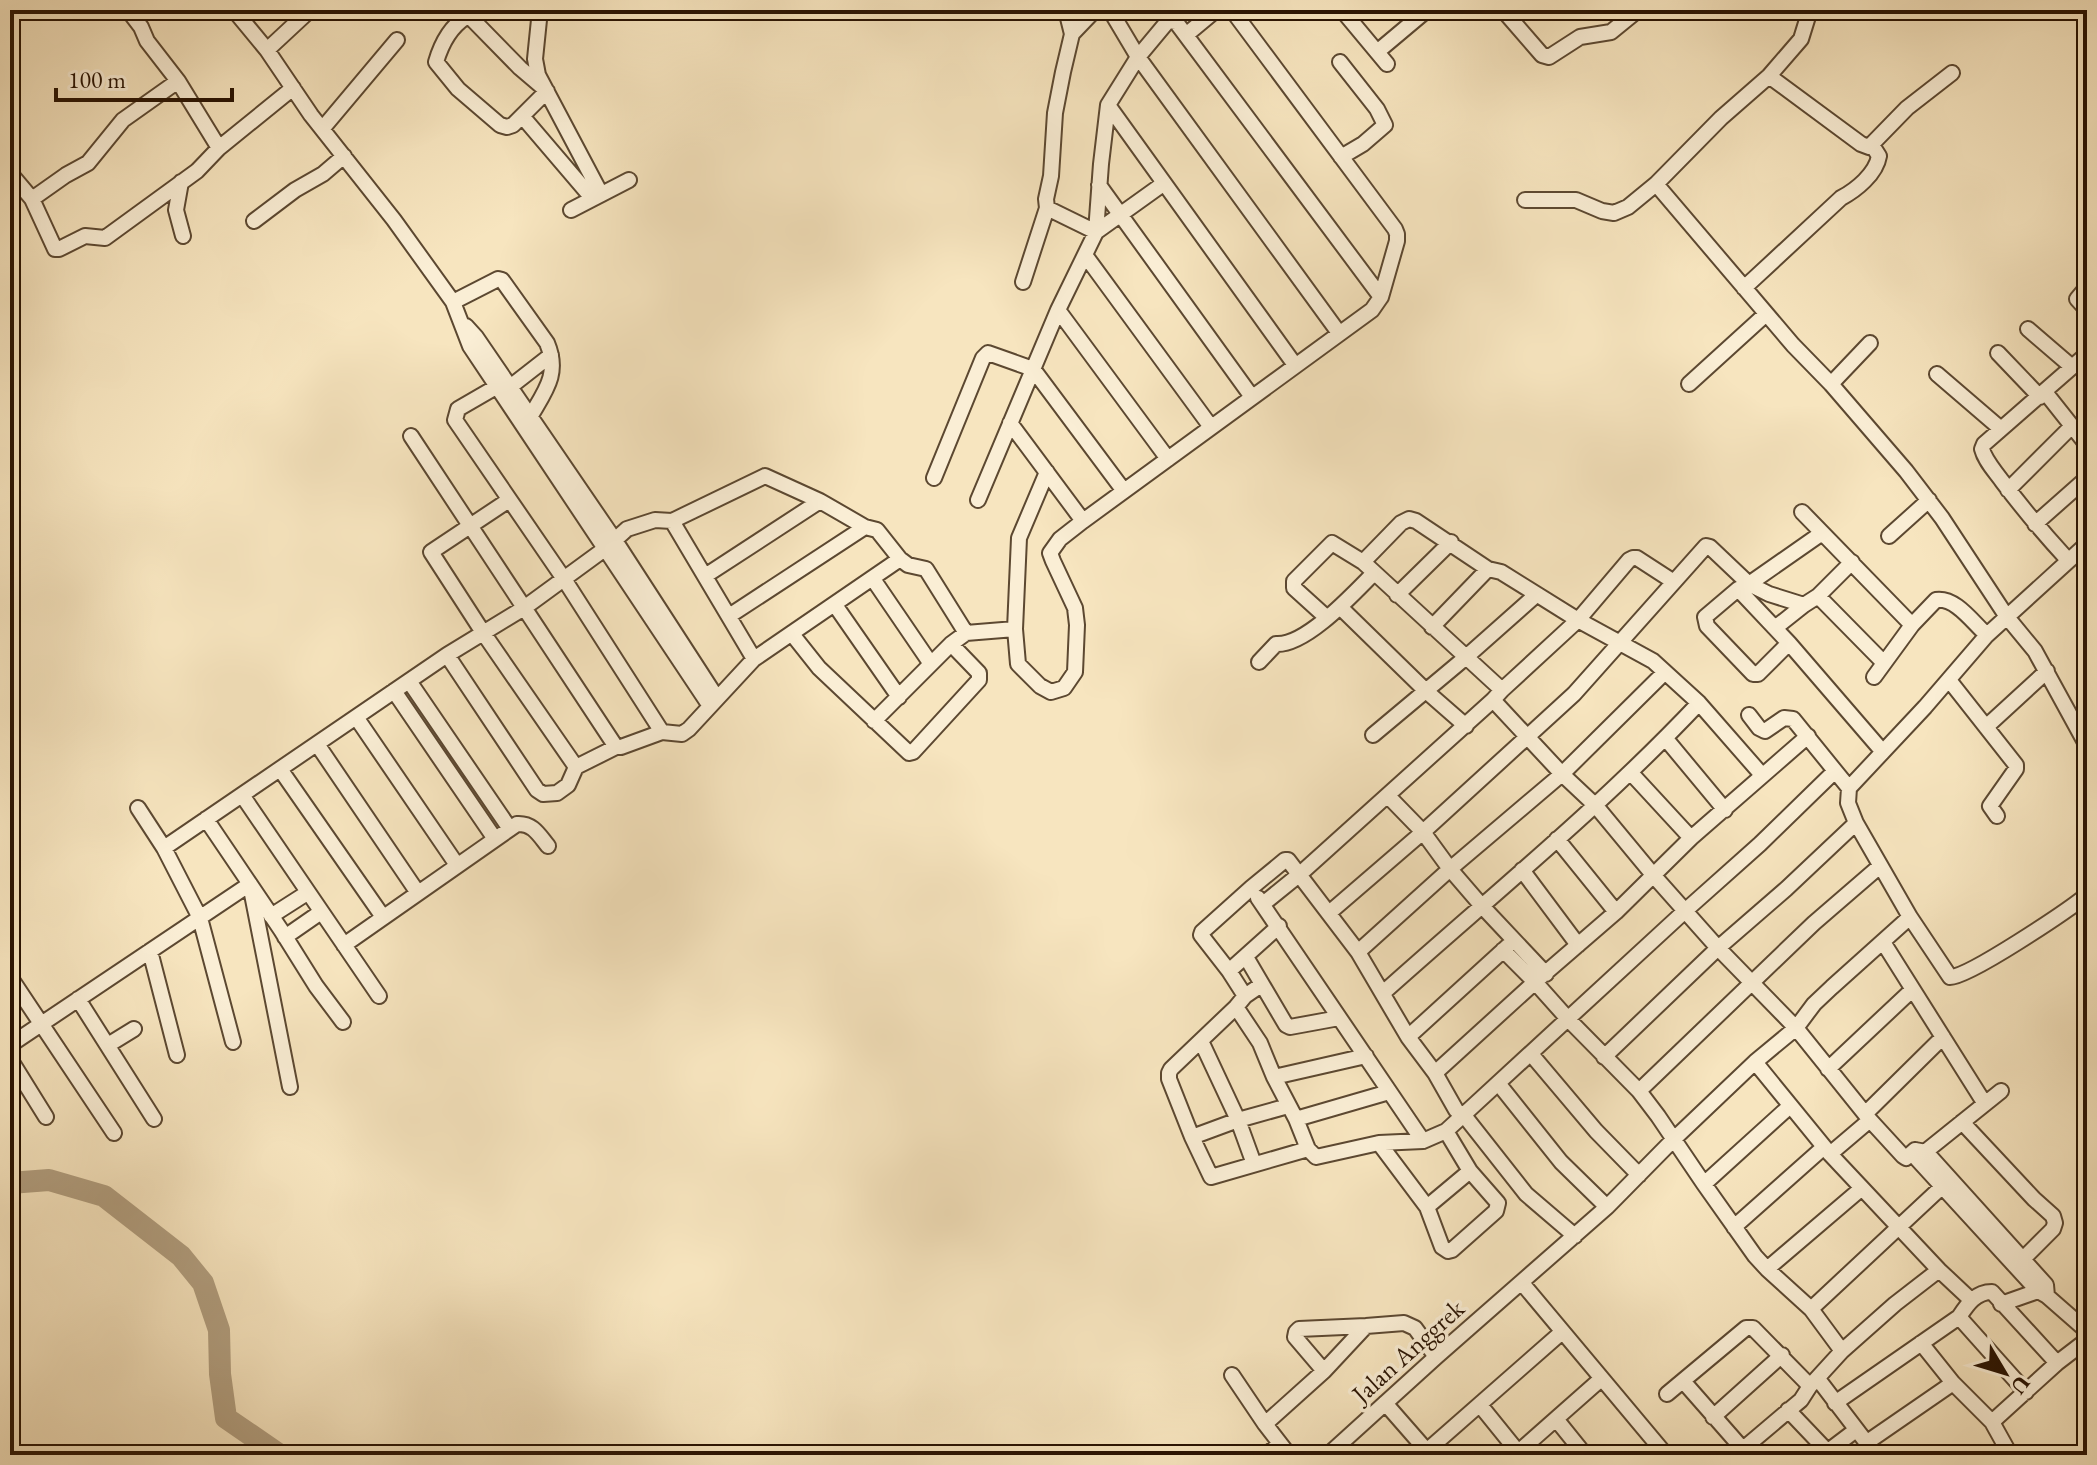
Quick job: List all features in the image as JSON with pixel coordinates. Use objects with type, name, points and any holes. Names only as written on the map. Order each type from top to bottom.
[{"type":"street","points":[[128,10],[178,81],[219,148]]},
{"type":"street","points":[[234,10],[267,50],[311,115],[394,220],[453,302],[470,346],[530,417],[610,544]]},
{"type":"street","points":[[267,50],[310,10]]},
{"type":"street","points":[[1023,282],[1047,208],[1055,113],[1072,34],[1066,10]]},
{"type":"street","points":[[1072,34],[1095,10]]},
{"type":"street","points":[[1110,10],[1138,57],[1339,333]]},
{"type":"street","points":[[1186,35],[1216,10]]},
{"type":"street","points":[[1047,472],[1019,538],[1010,629],[1018,664],[1040,686],[1051,692],[1064,688],[1075,672],[1075,608],[1050,553],[1060,539],[1372,310],[1381,297],[1397,234],[1232,10]]},
{"type":"street","points":[[1343,10],[1387,64]]},
{"type":"street","points":[[1377,52],[1427,10]]},
{"type":"street","points":[[1513,13],[1542,55],[1549,57],[1580,37],[1611,32],[1638,10]]},
{"type":"street","points":[[1525,200],[1576,200],[1614,213],[1628,207],[1769,76],[1801,39],[1810,10]]},
{"type":"street","points":[[2076,10],[2087,11]]},
{"type":"street","points":[[539,11],[535,59],[538,75],[597,196]]},
{"type":"street","points":[[466,17],[472,19],[547,91],[507,127],[500,125],[458,89],[436,62],[446,38],[466,17]]},
{"type":"street","points":[[978,500],[1058,310],[1096,232],[1108,105],[1138,57],[1168,21],[1176,22],[1381,297]]},
{"type":"street","points":[[323,128],[397,40]]},
{"type":"street","points":[[1340,62],[1377,109],[1385,125],[1363,144],[1341,157]]},
{"type":"street","points":[[1769,76],[1866,147],[1872,145],[1907,108],[1952,73]]},
{"type":"street","points":[[32,199],[88,163],[123,120],[178,81]]},
{"type":"street","points":[[10,173],[32,199],[55,249],[85,236],[105,238],[197,171],[219,148],[293,88]]},
{"type":"street","points":[[1108,105],[1295,365]]},
{"type":"street","points":[[522,116],[597,196]]},
{"type":"street","points":[[1744,288],[1866,177],[1878,163],[1879,156],[1872,145]]},
{"type":"street","points":[[254,221],[344,156]]},
{"type":"street","points":[[571,210],[629,180]]},
{"type":"street","points":[[181,182],[176,210],[183,236]]},
{"type":"street","points":[[1096,232],[1163,184]]},
{"type":"street","points":[[1656,184],[1929,500],[2007,617],[2035,651],[2085,736]]},
{"type":"street","points":[[1099,185],[1252,397]]},
{"type":"street","points":[[1047,208],[1096,232]]},
{"type":"street","points":[[1085,255],[1211,427]]},
{"type":"street","points":[[453,302],[498,279],[502,280],[547,343],[552,374],[530,417]]},
{"type":"street","points":[[2087,287],[2077,299],[2087,310]]},
{"type":"street","points":[[1058,310],[1168,459]]},
{"type":"street","points":[[1689,384],[1766,314]]},
{"type":"street","points":[[2028,329],[2078,361],[2087,374]]},
{"type":"street","points":[[1831,384],[1870,343]]},
{"type":"street","points":[[934,478],[988,353],[1033,369],[1124,491]]},
{"type":"street","points":[[1998,353],[2042,394],[2087,445]]},
{"type":"street","points":[[551,355],[503,387],[458,409],[455,420],[564,579],[662,732]]},
{"type":"street","points":[[2068,560],[2035,524],[1982,452],[1984,444],[2078,361]]},
{"type":"street","points":[[1937,374],[2001,429]]},
{"type":"street","points":[[503,387],[714,702]]},
{"type":"street","points":[[1010,423],[1083,521]]},
{"type":"street","points":[[2008,490],[2071,427]]},
{"type":"street","points":[[411,436],[616,747]]},
{"type":"street","points":[[164,848],[447,655],[524,608],[627,529],[655,520],[672,521],[765,476],[820,501],[865,527],[877,530],[900,559],[908,565],[926,569],[970,632]]},
{"type":"street","points":[[2035,524],[2087,478]]},
{"type":"street","points":[[509,500],[431,552],[576,767]]},
{"type":"street","points":[[1889,536],[1929,500]]},
{"type":"street","points":[[705,576],[820,501]]},
{"type":"street","points":[[1802,512],[1912,625]]},
{"type":"street","points":[[1259,662],[1276,644],[1296,640],[1340,607],[1401,523],[1409,519],[1451,542],[1488,569],[1501,572],[1578,620],[1648,657],[1699,703],[1762,775]]},
{"type":"street","points":[[672,521],[754,659]]},
{"type":"street","points":[[729,616],[865,527]]},
{"type":"street","points":[[1789,643],[1758,674],[1753,674],[1705,621],[1708,615],[1744,586],[1822,533]]},
{"type":"street","points":[[1397,595],[1451,542]]},
{"type":"street","points":[[1326,617],[1294,588],[1294,581],[1332,543],[1368,567],[1465,658],[1527,737],[1596,806],[1718,948],[1796,1028],[1903,1156],[1919,1154],[2001,1091]]},
{"type":"street","points":[[2087,544],[1987,635],[1849,788],[1848,803],[1856,823],[1910,917],[1953,978],[2052,921],[2087,895]]},
{"type":"street","points":[[1329,913],[1574,694],[1706,546],[1744,586],[1775,628],[1883,752]]},
{"type":"street","points":[[1263,904],[1466,726],[1578,620],[1633,558],[1674,582]]},
{"type":"street","points":[[447,655],[537,790],[543,794],[557,793],[568,785],[576,767],[616,747],[662,732],[682,734],[696,724],[754,659],[900,559]]},
{"type":"street","points":[[1775,628],[1818,596],[1852,562]]},
{"type":"street","points":[[1432,627],[1488,569]]},
{"type":"street","points":[[873,579],[931,664]]},
{"type":"street","points":[[1744,586],[1804,605]]},
{"type":"street","points":[[1373,735],[1536,595]]},
{"type":"street","points":[[1818,596],[1884,663]]},
{"type":"street","points":[[1874,677],[1912,625],[1931,604],[1941,599],[1954,604],[1987,635]]},
{"type":"street","points":[[835,605],[899,697]]},
{"type":"street","points":[[1340,607],[1466,726]]},
{"type":"street","points":[[874,721],[951,644],[970,632],[1010,629]]},
{"type":"street","points":[[792,634],[819,668],[909,753],[980,677],[951,644]]},
{"type":"street","points":[[1986,727],[2047,671]]},
{"type":"street","points":[[1358,952],[1562,774],[1665,672]]},
{"type":"street","points":[[1949,680],[2016,767],[1990,806],[1997,816]]},
{"type":"street","points":[[409,681],[510,829]]},
{"type":"street","points":[[394,691],[495,839]]},
{"type":"street","points":[[1383,993],[1596,806],[1699,703]]},
{"type":"street","points":[[1749,715],[1765,731],[1784,718],[1790,718],[1849,788]]},
{"type":"street","points":[[356,717],[457,865]]},
{"type":"street","points":[[1435,1073],[1616,912],[1691,838],[1808,736]]},
{"type":"street","points":[[1666,739],[1725,810]]},
{"type":"street","points":[[317,744],[418,893]]},
{"type":"street","points":[[280,769],[383,917]]},
{"type":"street","points":[[1575,1236],[1526,1194],[1463,1114],[1456,1110],[1358,952],[1288,860],[1202,932],[1201,935],[1229,971],[1274,1077],[1308,1149],[1316,1157],[1379,1143],[1423,1141],[1446,1131],[1463,1114],[1686,910],[1760,844],[1835,771]]},
{"type":"street","points":[[1631,773],[1691,838]]},
{"type":"street","points":[[242,795],[379,996]]},
{"type":"street","points":[[1388,796],[1423,832],[1481,905],[1508,945],[1541,978],[1568,1019],[1639,1091],[1734,1227],[1767,1269],[1811,1309],[1842,1351]]},
{"type":"street","points":[[138,808],[164,848],[200,918],[233,1042]]},
{"type":"street","points":[[206,819],[343,1022]]},
{"type":"street","points":[[1604,1057],[1856,823]]},
{"type":"street","points":[[344,945],[517,824],[531,825],[548,846]]},
{"type":"street","points":[[1557,839],[1616,912]]},
{"type":"street","points":[[1639,1091],[1751,982],[1880,866]]},
{"type":"street","points":[[1522,870],[1578,945]]},
{"type":"street","points":[[10,1045],[250,884]]},
{"type":"street","points":[[250,884],[290,1087]]},
{"type":"street","points":[[1251,888],[1423,1141]]},
{"type":"street","points":[[271,916],[307,893]]},
{"type":"street","points":[[261,939],[283,933],[321,912]]},
{"type":"street","name":"Jalan Anggrek","points":[[1328,1455],[1607,1207],[1755,1062],[1796,1028],[1823,995],[1910,917]]},
{"type":"street","points":[[1229,971],[1279,926]]},
{"type":"street","points":[[1883,942],[1985,1104]]},
{"type":"street","points":[[1408,1037],[1508,945]]},
{"type":"street","points":[[150,951],[177,1055]]},
{"type":"street","points":[[1246,957],[1286,1025],[1290,1027],[1339,1018]]},
{"type":"street","points":[[10,977],[114,1133]]},
{"type":"street","points":[[1261,985],[1169,1073],[1192,1137],[1211,1177],[1308,1149]]},
{"type":"street","points":[[1828,1069],[1912,990]]},
{"type":"street","points":[[78,999],[154,1119]]},
{"type":"street","points":[[108,1045],[134,1029]]},
{"type":"street","points":[[1734,1227],[1868,1116],[1943,1037]]},
{"type":"street","points":[[1201,1041],[1238,1120],[1254,1164]]},
{"type":"street","points":[[1531,1054],[1596,1131],[1639,1175]]},
{"type":"street","points":[[1274,1077],[1366,1056]]},
{"type":"street","points":[[10,1059],[46,1117]]},
{"type":"street","points":[[1755,1062],[1827,1150],[1971,1300]]},
{"type":"street","points":[[1498,1083],[1561,1162],[1607,1207]]},
{"type":"street","points":[[1192,1137],[1238,1120],[1389,1092]]},
{"type":"street","points":[[1704,1184],[1790,1106]]},
{"type":"street","points":[[1962,1122],[2053,1216],[2053,1229],[2023,1259]]},
{"type":"street","points":[[1379,1143],[1427,1207],[1442,1247],[1448,1251],[1496,1211],[1498,1203],[1470,1171],[1446,1131]]},
{"type":"street","points":[[1919,1154],[2044,1290],[2087,1331]]},
{"type":"street","points":[[1427,1207],[1470,1171]]},
{"type":"street","points":[[1811,1309],[1946,1183]]},
{"type":"street","points":[[1767,1269],[1862,1188]]},
{"type":"street","points":[[1994,1237],[2023,1259],[2044,1290]]},
{"type":"street","points":[[1683,1381],[1745,1452],[1801,1400],[1842,1351],[1939,1270]]},
{"type":"street","points":[[1522,1283],[1666,1455]]},
{"type":"street","points":[[2001,1304],[2044,1290]]},
{"type":"street","points":[[1835,1403],[1959,1317],[1971,1300],[1987,1291],[1992,1292],[2057,1363]]},
{"type":"street","points":[[1959,1317],[2026,1392]]},
{"type":"street","points":[[1324,1371],[1295,1337],[1299,1329],[1410,1324],[1436,1357]]},
{"type":"street","points":[[1265,1424],[1324,1371],[1366,1326]]},
{"type":"street","points":[[1667,1394],[1746,1328],[1753,1328],[1835,1403],[1876,1455]]},
{"type":"street","points":[[1385,1403],[1424,1453],[1562,1332]]},
{"type":"street","points":[[1992,1422],[2087,1340]]},
{"type":"street","points":[[1921,1343],[1953,1383],[1992,1422],[2007,1449]]},
{"type":"street","points":[[1713,1417],[1782,1355]]},
{"type":"street","points":[[1232,1375],[1285,1450],[1266,1455]]},
{"type":"street","points":[[1480,1405],[1517,1454],[1601,1379]]},
{"type":"street","points":[[1788,1410],[1826,1453],[1953,1383]]},
{"type":"street","points":[[1556,1419],[1585,1455]]},
{"type":"waterway","points":[[10,1183],[49,1180],[104,1196],[181,1256],[203,1283],[219,1330],[220,1374],[226,1418],[280,1455]]}]
